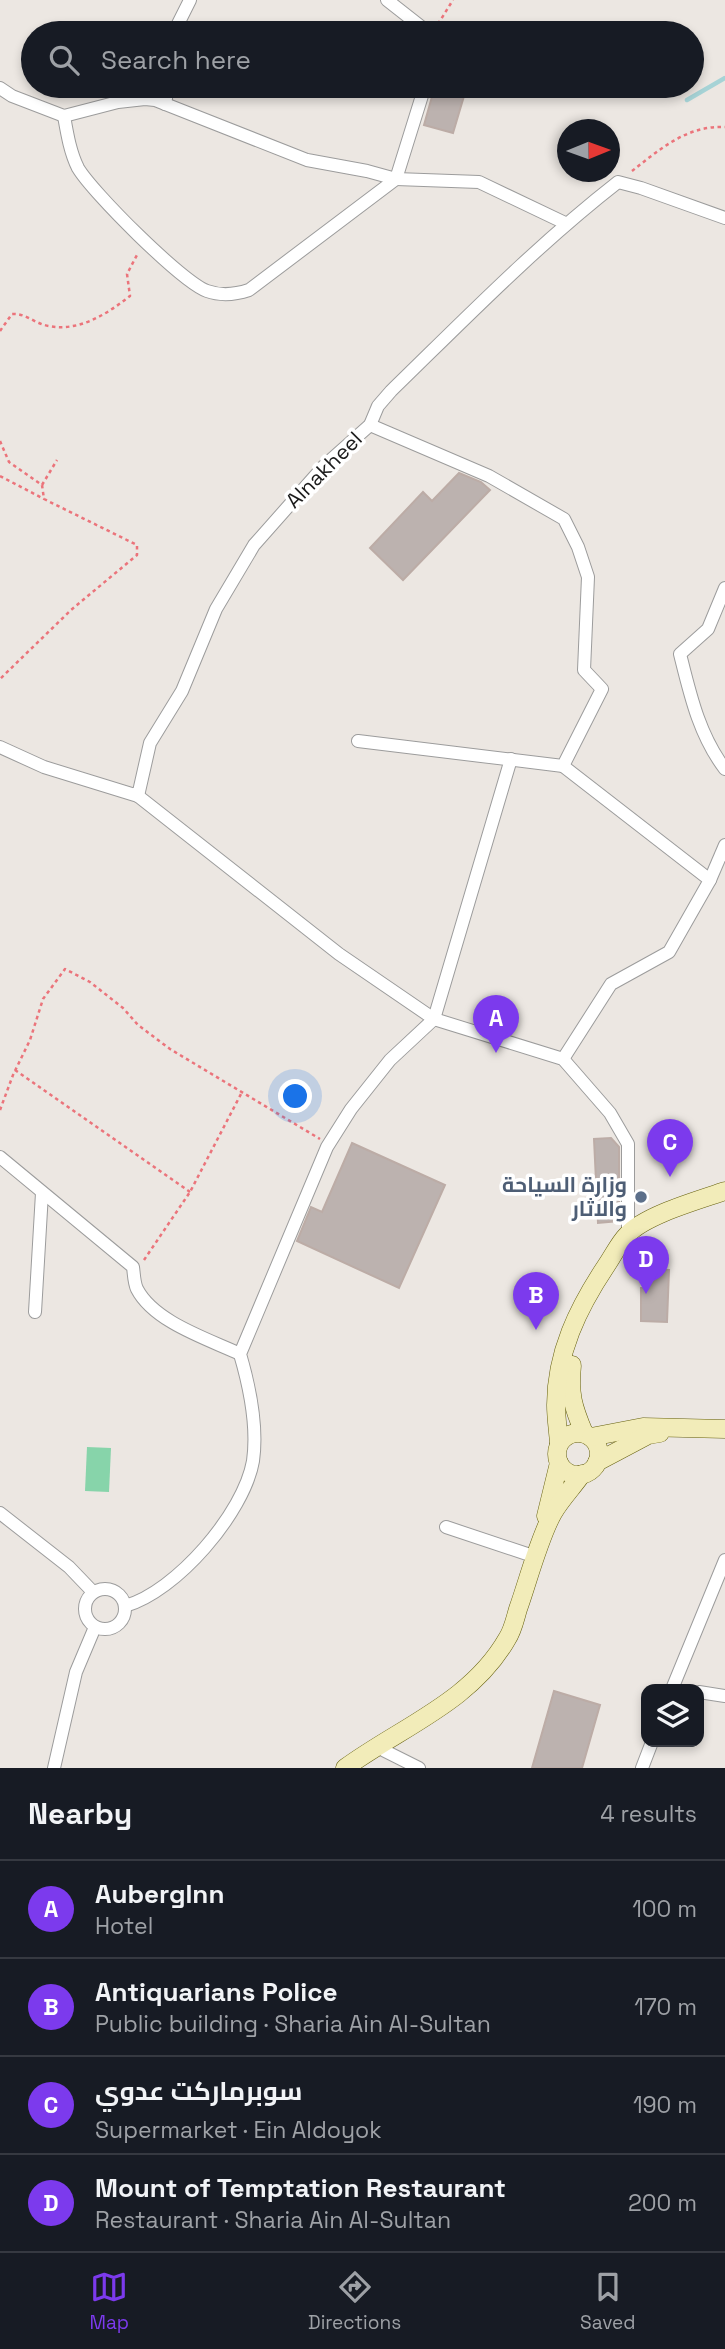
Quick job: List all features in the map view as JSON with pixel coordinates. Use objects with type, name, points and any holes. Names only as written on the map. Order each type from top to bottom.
[{"type":"main road","points":[[536,1557],[559,1464],[556,1405],[560,1370],[569,1333],[584,1300],[628,1234],[661,1215],[725,1191]]},
{"type":"main road","points":[[345,1768],[470,1686],[509,1638],[553,1513],[582,1475],[594,1468],[597,1462],[598,1449],[572,1405],[570,1384],[584,1300]]},
{"type":"main road","points":[[559,1443],[570,1433],[588,1435],[643,1427],[725,1429]]},
{"type":"main road","points":[[597,1462],[648,1435],[686,1430]]},
{"type":"main road","points":[[559,1464],[569,1473],[582,1475]]},
{"type":"street","points":[[180,21],[190,0]]},
{"type":"street","points":[[387,0],[415,21]]},
{"type":"street","points":[[0,88],[12,96],[64,116],[99,106],[145,99],[165,104],[307,160],[396,179],[479,182],[565,223]]},
{"type":"street","points":[[165,104],[166,98]]},
{"type":"street","points":[[64,116],[78,167],[97,192],[147,243],[197,287],[220,295],[234,295],[249,290],[396,179],[421,98]]},
{"type":"street","points":[[618,182],[725,218]]},
{"type":"street","name":"Alnakheel","points":[[138,796],[150,743],[182,691],[216,609],[254,545],[324,467],[370,425],[378,405],[391,391],[565,223],[618,182]]},
{"type":"street","points":[[370,425],[489,476],[564,519],[578,547],[588,577],[584,670],[602,689],[563,766]]},
{"type":"street","points":[[725,589],[708,629],[680,654],[694,711],[725,769]]},
{"type":"street","points":[[358,741],[563,766],[710,880]]},
{"type":"street","points":[[0,747],[44,767],[138,796],[339,954],[434,1019],[563,1059],[610,1113],[628,1144],[628,1234]]},
{"type":"street","points":[[125,1606],[142,1601],[184,1569],[226,1521],[246,1484],[254,1444],[252,1413],[240,1354],[329,1144],[351,1109],[390,1060],[434,1019],[511,760]]},
{"type":"street","points":[[563,1059],[611,984],[669,952],[710,880],[725,845]]},
{"type":"street","points":[[0,1157],[133,1267],[136,1287],[148,1304],[163,1316],[240,1354]]},
{"type":"street","points":[[35,1312],[42,1193]]},
{"type":"street","points":[[0,1513],[69,1567],[93,1592]]},
{"type":"street","points":[[446,1527],[536,1557]]},
{"type":"street","points":[[674,1684],[725,1560]]},
{"type":"street","points":[[106,1589],[118,1594],[125,1606],[119,1624],[107,1629],[94,1627],[86,1617],[85,1610],[88,1597],[93,1592],[106,1589]]},
{"type":"street","points":[[54,1768],[76,1672],[94,1627]]},
{"type":"street","points":[[704,1693],[725,1696]]},
{"type":"street","points":[[375,1746],[419,1768]]},
{"type":"street","points":[[642,1768],[650,1747]]},
{"type":"path","points":[[439,21],[453,0]]},
{"type":"path","points":[[620,180],[673,139],[712,126],[725,127]]},
{"type":"path","points":[[0,331],[12,314],[20,313],[49,326],[86,323],[109,313],[130,296],[127,274],[139,250],[147,243]]},
{"type":"path","points":[[0,441],[9,462],[42,485]]},
{"type":"path","points":[[44,499],[42,485],[58,460]]},
{"type":"path","points":[[0,476],[137,545],[137,555],[71,610],[0,679]]},
{"type":"path","points":[[0,1110],[30,1040],[43,999],[65,969],[90,982],[123,1007],[138,1025],[170,1049],[329,1144]]},
{"type":"path","points":[[15,1070],[190,1192]]},
{"type":"path","points":[[134,1274],[190,1192],[242,1092]]},
{"type":"green space","points":[[87,1447],[111,1448],[109,1492],[85,1491]]},
{"type":"building","points":[[432,98],[463,98],[453,133],[424,125]]},
{"type":"building","points":[[459,473],[481,482],[490,490],[403,580],[370,548],[423,492],[432,501]]},
{"type":"building","points":[[611,1138],[619,1147],[619,1221],[598,1223],[594,1139]]},
{"type":"building","points":[[352,1143],[445,1185],[399,1288],[297,1241],[311,1207],[322,1212]]},
{"type":"building","points":[[644,1269],[669,1270],[667,1322],[641,1321]]},
{"type":"building","points":[[554,1691],[600,1705],[582,1768],[532,1768]]},
{"type":"waterway","points":[[704,90],[725,78]]},
{"type":"place","name":"AubergInn","points":[[496,1053]]},
{"type":"place","name":"سوبرماركت عدوي","points":[[670,1177]]},
{"type":"place","name":"وزارة السياحة والاثار","points":[[641,1197]]},
{"type":"place","name":"Mount of Temptation Restaurant","points":[[646,1294]]},
{"type":"place","name":"Antiquarians Police","points":[[536,1330]]}]
